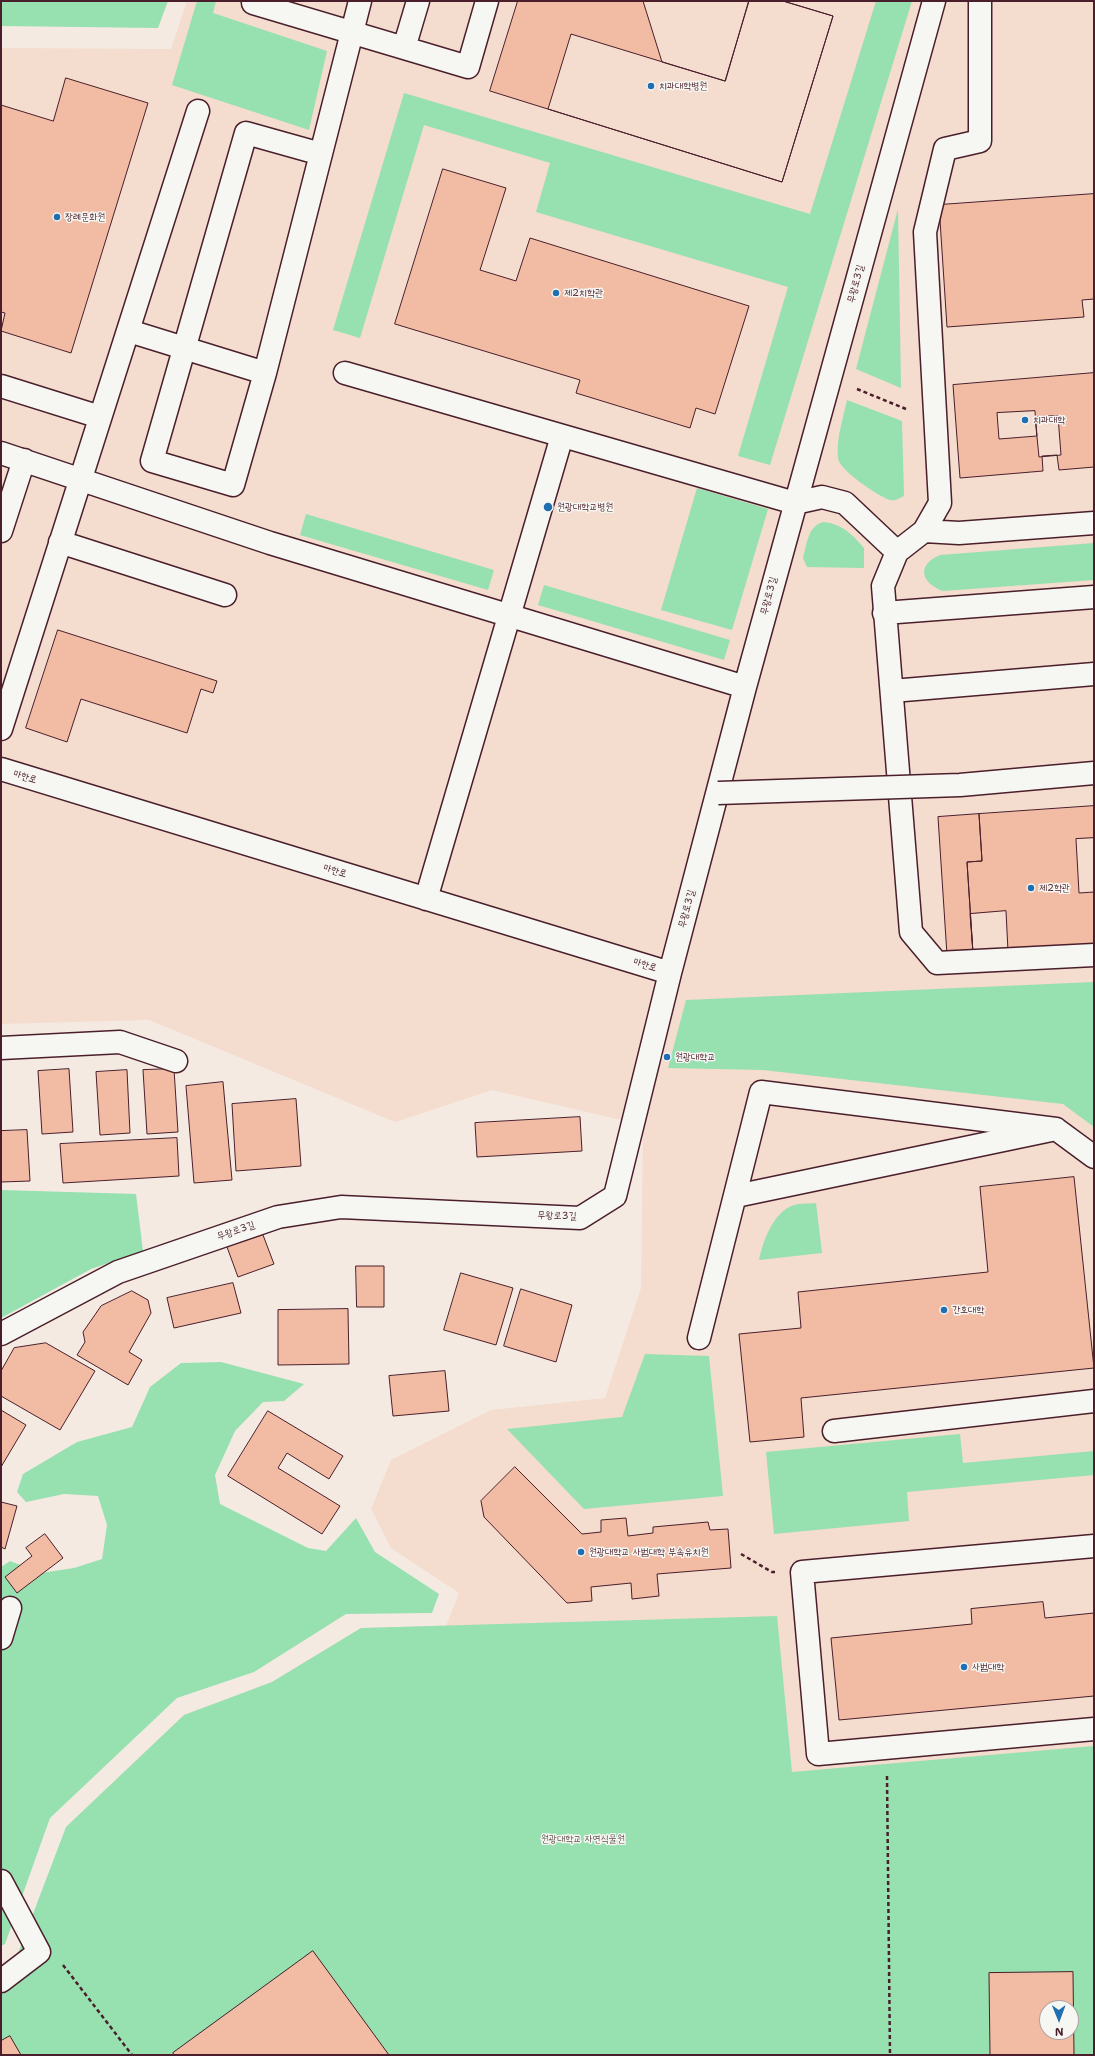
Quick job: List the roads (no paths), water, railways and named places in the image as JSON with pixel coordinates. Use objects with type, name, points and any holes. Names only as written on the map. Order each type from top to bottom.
[{"type":"street","points":[[253,1],[253,3],[468,67],[487,1]]},
{"type":"street","points":[[320,154],[246,133],[152,461],[233,484],[265,373],[360,1]]},
{"type":"street","points":[[404,48],[418,1]]},
{"type":"street","name":"무왕로3길","points":[[1,1334],[118,1272],[278,1217],[341,1207],[580,1218],[615,1196],[670,973],[794,503],[830,379],[934,1]]},
{"type":"street","points":[[980,1],[980,141],[945,149],[925,232],[940,503],[924,531],[898,552],[883,586],[911,932],[938,963],[1094,955]]},
{"type":"street","points":[[1,730],[198,111]]},
{"type":"street","points":[[129,331],[265,373]]},
{"type":"street","points":[[345,373],[794,503],[822,497],[845,503],[898,552]]},
{"type":"street","points":[[1,386],[100,417]]},
{"type":"street","points":[[426,899],[562,436]]},
{"type":"street","points":[[1,453],[270,543],[745,687]]},
{"type":"street","points":[[1,531],[24,460]]},
{"type":"street","points":[[924,531],[959,533],[1094,523]]},
{"type":"street","points":[[60,542],[225,595]]},
{"type":"street","points":[[884,613],[1094,596]]},
{"type":"street","points":[[892,691],[1094,674]]},
{"type":"street","name":"마한로","points":[[1,769],[670,973]]},
{"type":"street","points":[[718,794],[960,785],[1094,773]]},
{"type":"street","points":[[1,1048],[120,1042],[176,1061]]},
{"type":"street","points":[[699,1338],[761,1092],[1056,1129],[1094,1157]]},
{"type":"street","points":[[736,1196],[1056,1129]]},
{"type":"street","points":[[834,1431],[1094,1402]]},
{"type":"street","points":[[1094,1546],[802,1572],[818,1754],[1094,1729]]},
{"type":"street","points":[[1,1638],[10,1608]]},
{"type":"street","points":[[1,1881],[39,1952],[1,1981]]},
{"type":"place","name":"치과대학병원","points":[[651,86]]},
{"type":"place","name":"장례문화원","points":[[57,217]]},
{"type":"place","name":"제2치학관","points":[[556,293]]},
{"type":"place","name":"치과대학","points":[[1025,420]]},
{"type":"place","name":"원광대학교병원","points":[[548,507]]},
{"type":"place","name":"제2학관","points":[[1031,888]]},
{"type":"place","name":"원광대학교","points":[[667,1057]]},
{"type":"place","name":"간호대학","points":[[944,1310]]},
{"type":"place","name":"원광대학교 사범대학 부속유치원","points":[[581,1552]]},
{"type":"place","name":"사범대학","points":[[964,1667]]},
{"type":"park label","name":"원광대학교 자연식물원","points":[[583,1839]]}]
